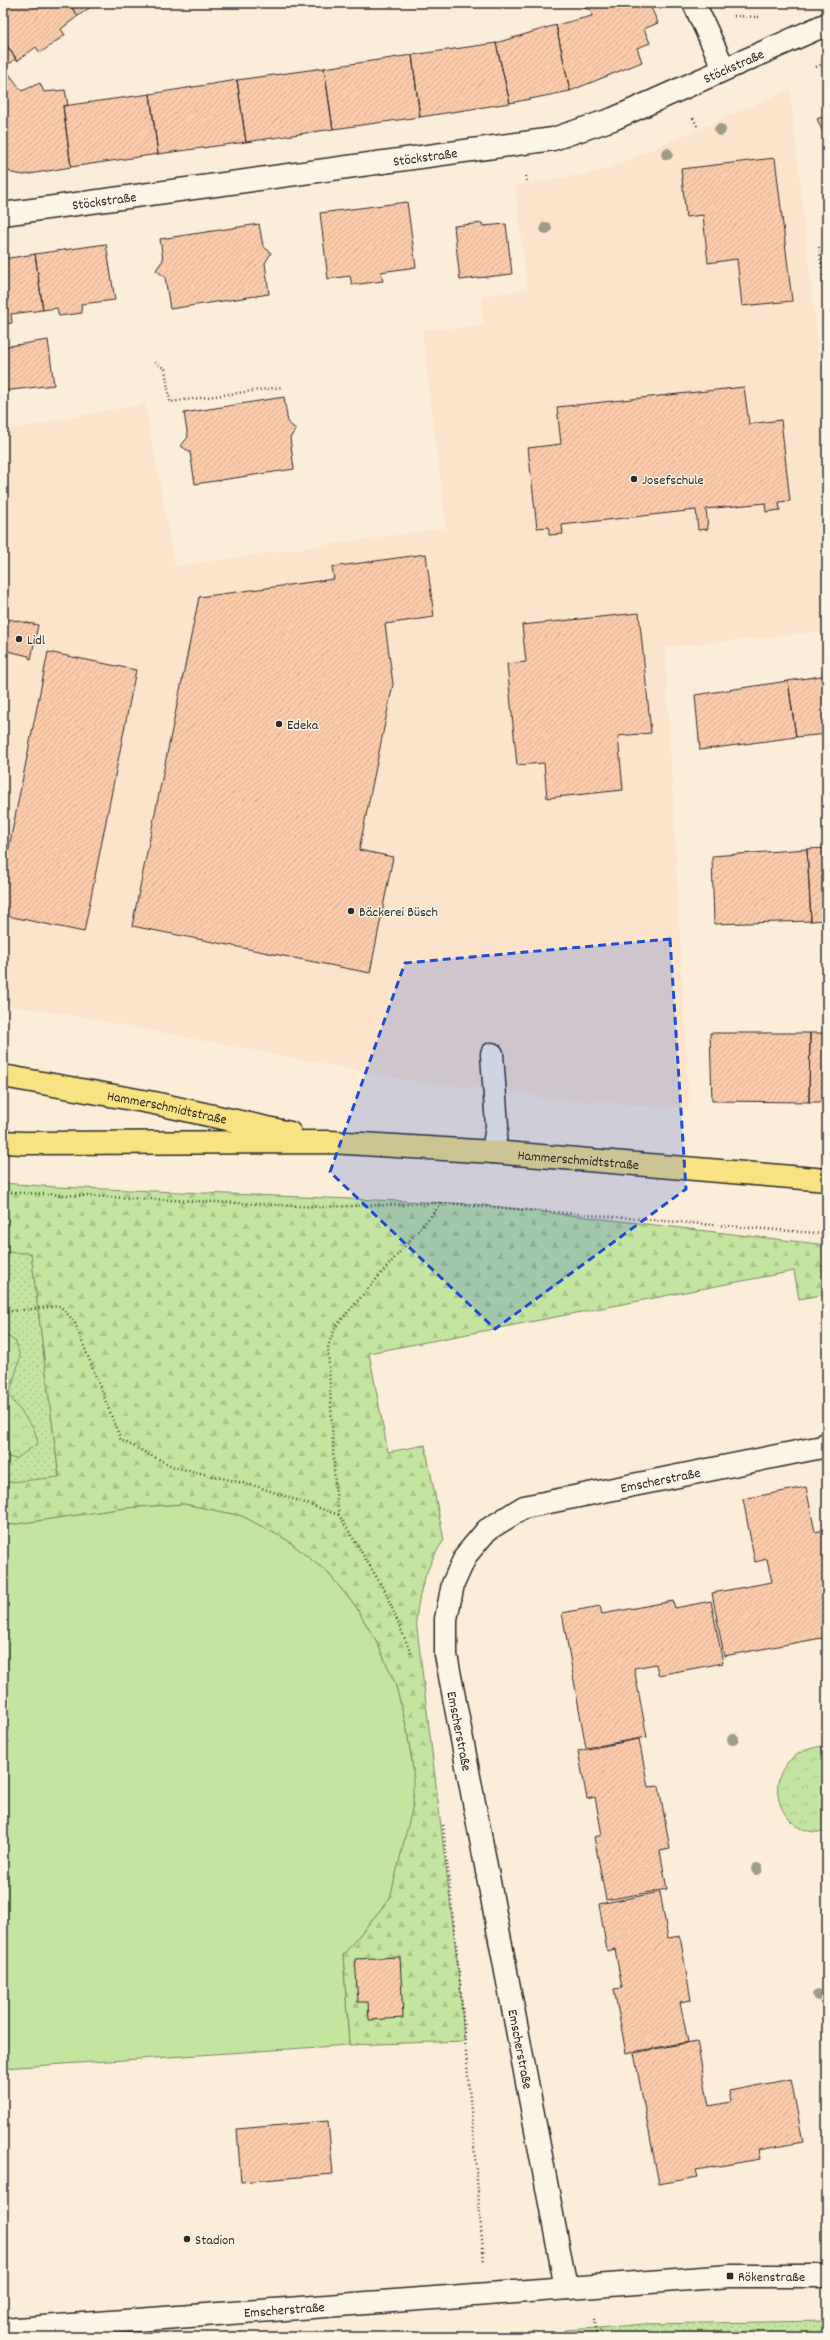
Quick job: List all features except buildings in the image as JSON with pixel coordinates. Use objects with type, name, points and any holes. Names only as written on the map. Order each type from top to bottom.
[{"type":"main road","name":"Hammerschmidtstraße","points":[[3,1076],[154,1103],[330,1142]]},
{"type":"main road","name":"Hammerschmidtstraße","points":[[3,1142],[330,1142],[493,1152],[827,1180]]},
{"type":"street","points":[[694,3],[724,69]]},
{"type":"street","name":"Stöckstraße","points":[[3,214],[553,139],[613,119],[827,24]]},
{"type":"street","points":[[492,1054],[497,1126],[493,1152]]},
{"type":"street","name":"Emscherstraße","points":[[566,2288],[446,1655],[446,1619],[453,1584],[466,1555],[487,1530],[524,1507],[822,1447],[827,1443]]},
{"type":"street","name":"Emscherstraße","points":[[3,2330],[126,2329],[486,2294],[730,2276],[827,2276]]},
{"type":"path","points":[[692,117],[698,128]]},
{"type":"path","points":[[819,247],[827,307]]},
{"type":"path","points":[[155,362],[165,369],[170,402],[282,387]]},
{"type":"path","points":[[3,1192],[320,1207],[442,1202],[827,1234]]},
{"type":"path","points":[[414,1660],[385,1591],[339,1515],[335,1486],[328,1346],[336,1326],[442,1202]]},
{"type":"path","points":[[3,1312],[60,1306],[74,1321],[121,1440],[174,1467],[256,1486],[339,1515]]},
{"type":"path","points":[[442,1818],[460,1983],[486,2294]]},
{"type":"highlighted area","points":[[670,939],[686,1189],[495,1329],[330,1172],[405,963]]},
{"type":"shaded area","points":[[790,89],[827,429],[827,631],[665,647],[689,1109],[541,1098],[532,1094],[423,1083],[65,1014],[3,1005],[3,431],[145,403],[175,566],[446,528],[422,330],[483,326],[482,296],[527,289],[515,185],[586,174],[609,168]]},
{"type":"green space","points":[[3,1183],[56,1187],[474,1204],[827,1245],[827,1294],[799,1299],[794,1271],[369,1353],[388,1452],[425,1445],[444,1540],[428,1568],[419,1599],[416,1620],[460,1983],[464,2041],[349,2045],[343,1955],[390,1898],[413,1769],[406,1725],[395,1683],[378,1645],[356,1607],[328,1573],[287,1540],[242,1516],[184,1504],[126,1508],[3,1526],[3,1483],[59,1477],[31,1253],[3,1252]]},
{"type":"green space","points":[[3,1252],[31,1252],[59,1478],[3,1483]]},
{"type":"green space","points":[[3,1333],[16,1342],[20,1358],[9,1395],[34,1429],[38,1443],[16,1459],[3,1455]]},
{"type":"green space","points":[[184,1504],[242,1516],[287,1540],[328,1573],[356,1607],[378,1645],[395,1683],[406,1725],[413,1769],[413,1805],[390,1898],[343,1955],[349,2045],[3,2068],[3,1526],[126,1508]]},
{"type":"green space","points":[[824,1746],[827,1747],[827,1832],[808,1831],[793,1822],[783,1810],[778,1794],[779,1778],[787,1763],[802,1752]]},
{"type":"green space","points":[[827,2321],[827,2337],[603,2337],[599,2328],[643,2324]]},
{"type":"green space","points":[[599,2328],[603,2337],[565,2337],[564,2330]]},
{"type":"place","name":"Josefschule","points":[[634,479]]},
{"type":"place","name":"Lidl","points":[[19,639]]},
{"type":"place","name":"Edeka","points":[[279,724]]},
{"type":"place","name":"Bäckerei Büsch","points":[[351,911]]},
{"type":"place","name":"Stadion","points":[[187,2239]]},
{"type":"place","name":"Rökenstraße","points":[[730,2276]]}]
